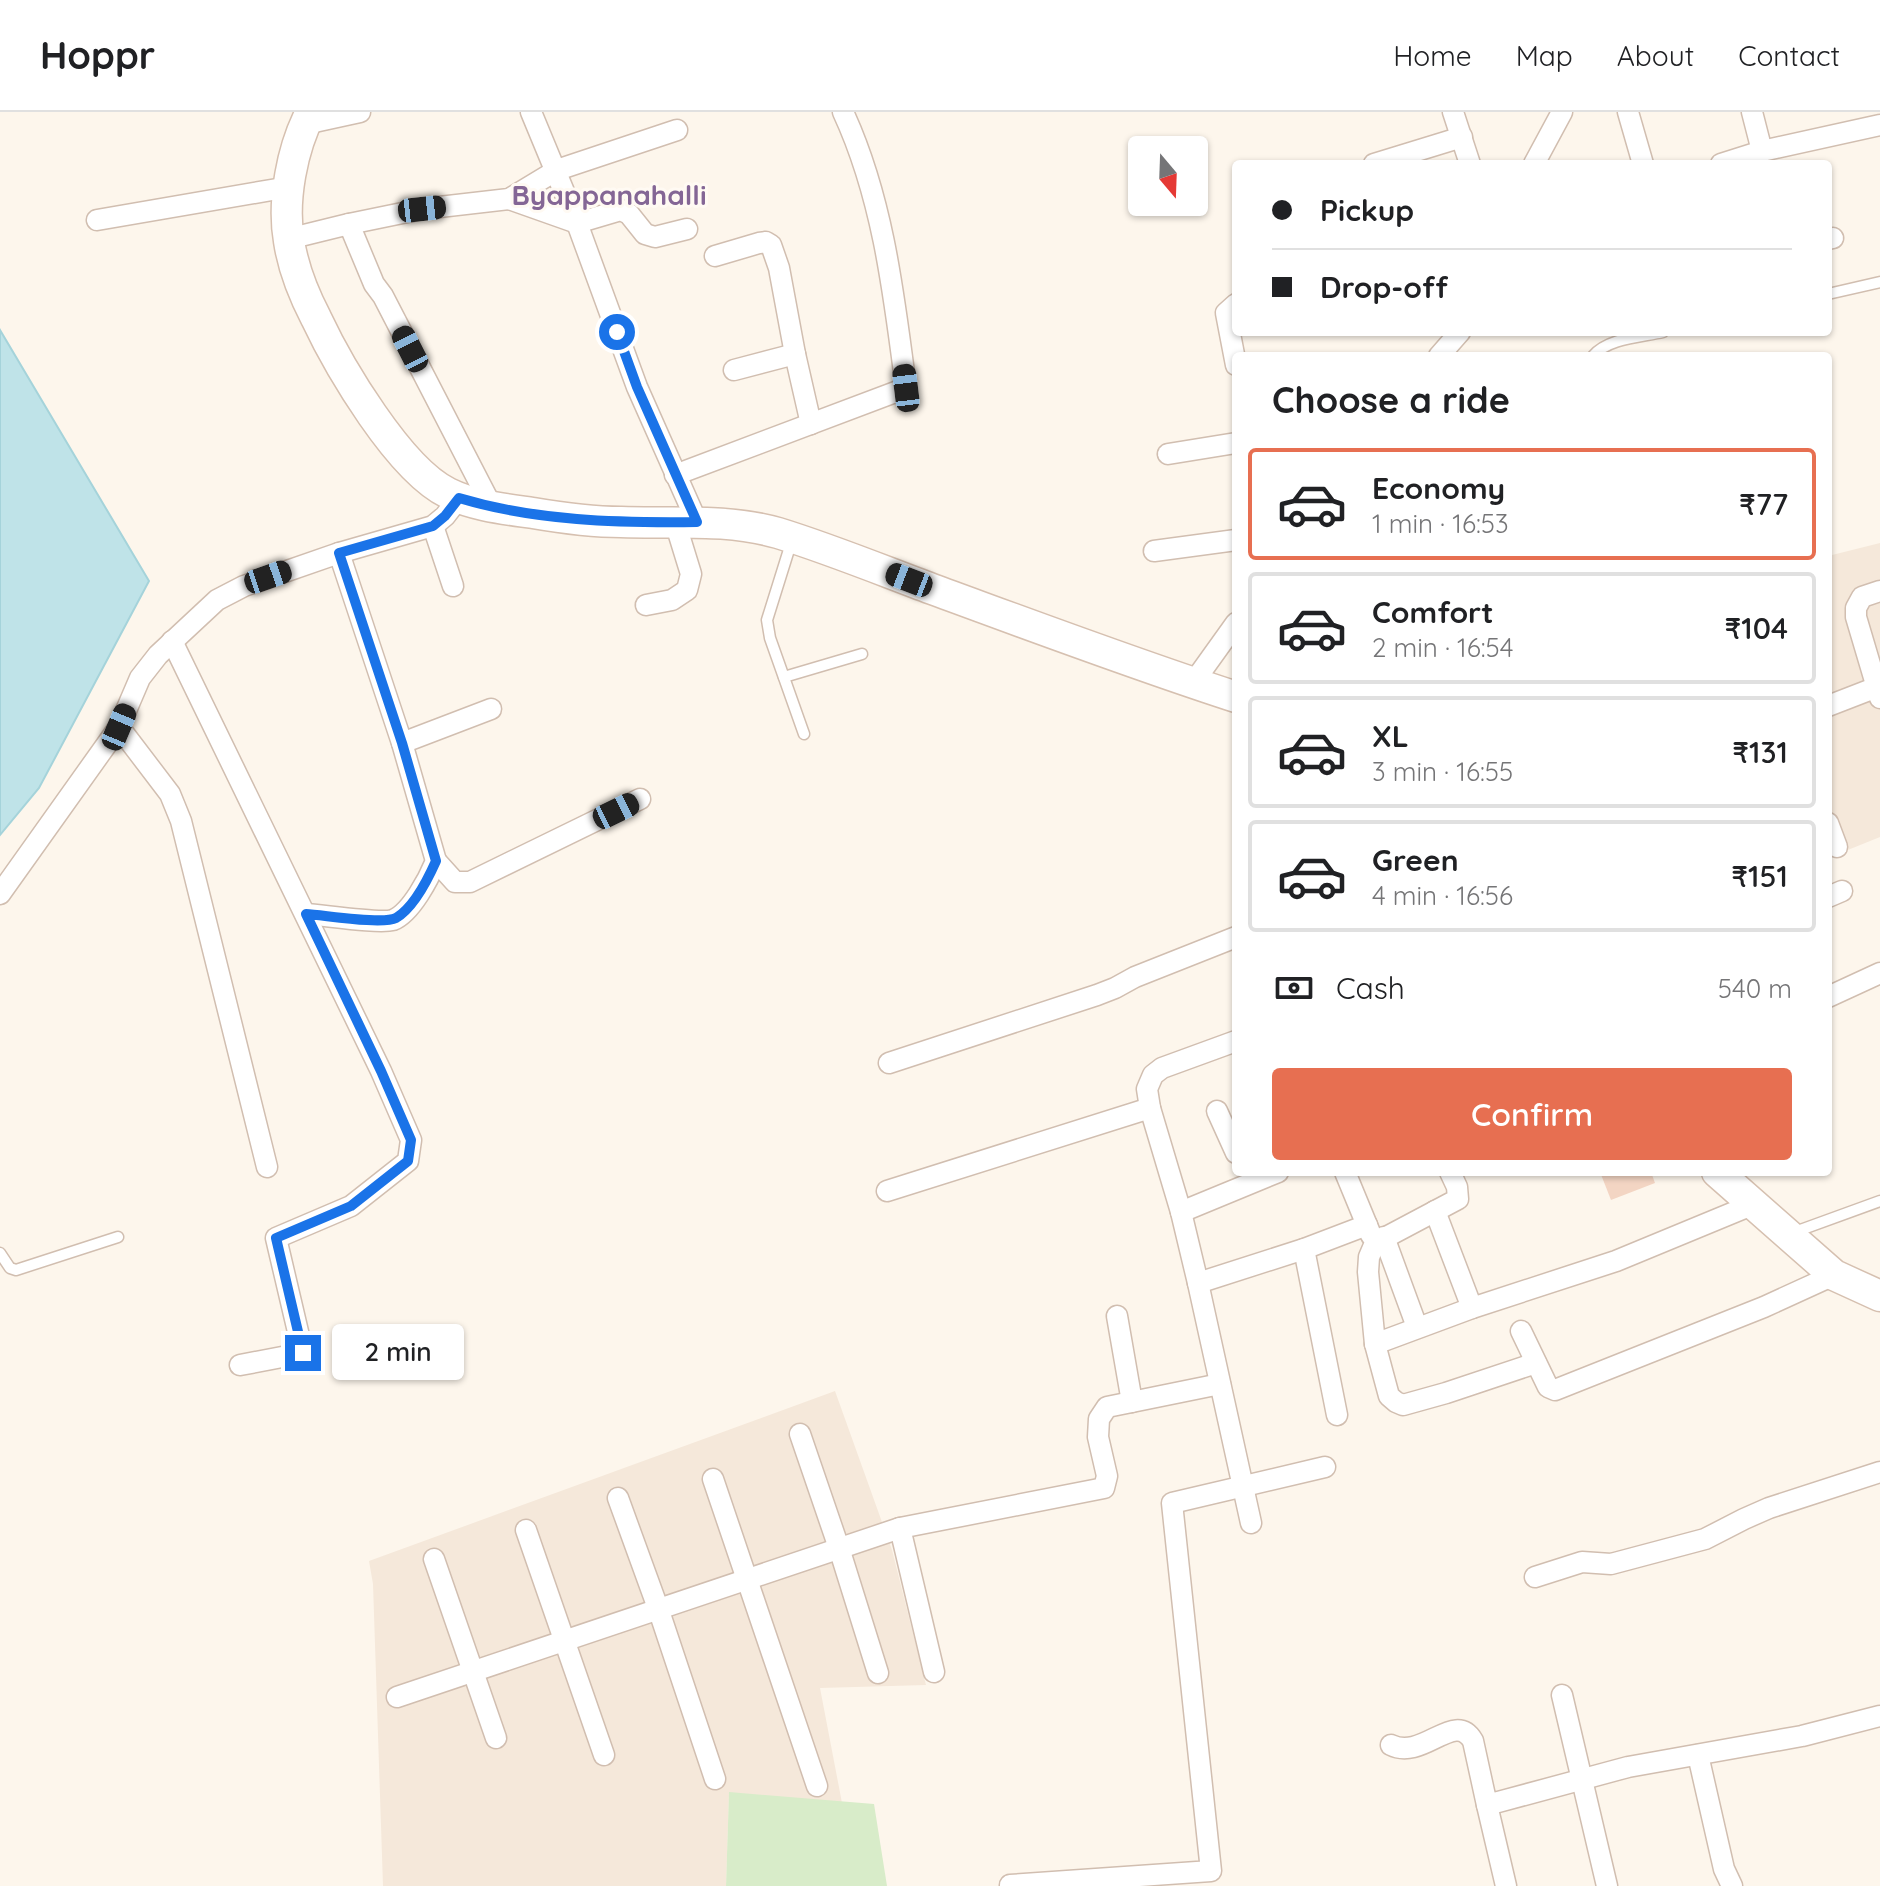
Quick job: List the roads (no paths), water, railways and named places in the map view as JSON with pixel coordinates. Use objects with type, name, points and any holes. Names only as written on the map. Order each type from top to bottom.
[{"type":"main road","points":[[308,118],[296,150],[289,187],[288,239],[294,262],[313,312],[367,406],[414,467],[446,492],[492,507],[560,517],[619,522],[723,522],[748,525],[1232,696]]},
{"type":"main road","points":[[1722,1176],[1834,1275],[1880,1296]]},
{"type":"street","points":[[308,118],[360,112]]},
{"type":"street","points":[[531,112],[557,170],[637,387],[675,475],[686,522],[691,574],[687,590],[672,600],[646,605]]},
{"type":"street","points":[[675,475],[906,388],[883,236],[866,171],[843,112]]},
{"type":"street","points":[[1453,112],[1469,160]]},
{"type":"street","points":[[1536,160],[1562,112]]},
{"type":"street","points":[[1628,112],[1642,160]]},
{"type":"street","points":[[1752,112],[1762,151]]},
{"type":"street","points":[[1734,160],[1875,121]]},
{"type":"street","points":[[288,239],[422,209],[509,199],[557,170],[677,130]]},
{"type":"street","points":[[1387,160],[1462,137]]},
{"type":"street","points":[[97,220],[289,187]]},
{"type":"street","points":[[509,199],[577,223],[621,210],[629,214],[645,234],[655,237],[687,229]]},
{"type":"street","points":[[349,224],[374,284],[492,507]]},
{"type":"street","points":[[715,256],[759,243],[771,245],[779,268],[811,424]]},
{"type":"street","points":[[1232,308],[1226,313],[1234,352]]},
{"type":"street","points":[[1442,352],[1456,336]]},
{"type":"street","points":[[734,370],[795,354]]},
{"type":"street","points":[[1168,454],[1232,444]]},
{"type":"street","points":[[0,894],[119,727],[140,678],[158,655],[217,600],[244,586],[339,553],[433,526],[459,498]]},
{"type":"street","points":[[433,526],[453,586]]},
{"type":"street","points":[[1154,551],[1232,541]]},
{"type":"street","points":[[339,553],[402,743],[436,861],[455,882],[470,882],[640,799]]},
{"type":"street","points":[[1832,705],[1878,693],[1856,608],[1862,597],[1880,591]]},
{"type":"street","points":[[1193,683],[1232,629]]},
{"type":"street","points":[[172,641],[306,914],[411,1140],[408,1161],[351,1206],[276,1238],[303,1353],[240,1365]]},
{"type":"street","points":[[402,743],[491,709]]},
{"type":"street","points":[[119,727],[170,794],[181,821],[267,1167]]},
{"type":"street","points":[[1832,834],[1837,847]]},
{"type":"street","points":[[306,914],[393,920],[411,906],[436,861]]},
{"type":"street","points":[[889,1063],[1097,995],[1232,939]]},
{"type":"street","points":[[1832,995],[1880,973]]},
{"type":"street","points":[[1232,1042],[1162,1068],[1153,1075],[1147,1089],[1181,1212],[1251,1523]]},
{"type":"street","points":[[887,1191],[1150,1108]]},
{"type":"street","points":[[1217,1111],[1232,1144]]},
{"type":"street","points":[[1347,1176],[1417,1327]]},
{"type":"street","points":[[1198,1283],[1304,1249],[1375,1235],[1435,1211],[1458,1199],[1452,1176]]},
{"type":"street","points":[[1181,1212],[1247,1178]]},
{"type":"street","points":[[1375,1344],[1472,1308],[1616,1261],[1754,1204]]},
{"type":"street","points":[[1435,1211],[1472,1308]]},
{"type":"street","points":[[1375,1235],[1368,1272],[1375,1344],[1389,1396],[1396,1402],[1403,1405],[1536,1363]]},
{"type":"street","points":[[1304,1249],[1337,1415]]},
{"type":"street","points":[[1521,1331],[1548,1387],[1563,1389],[1834,1275]]},
{"type":"street","points":[[1117,1316],[1132,1402]]},
{"type":"street","points":[[397,1697],[900,1528],[1104,1488],[1107,1476],[1098,1437],[1099,1419],[1107,1407],[1220,1384]]},
{"type":"street","points":[[800,1434],[878,1673]]},
{"type":"street","points":[[1010,1885],[1211,1871],[1172,1503],[1325,1467]]},
{"type":"street","points":[[1535,1577],[1582,1562],[1611,1564],[1705,1539],[1769,1508],[1880,1472]]},
{"type":"street","points":[[713,1479],[817,1786]]},
{"type":"street","points":[[618,1498],[715,1779]]},
{"type":"street","points":[[900,1528],[934,1672]]},
{"type":"street","points":[[526,1530],[604,1755]]},
{"type":"street","points":[[434,1559],[496,1738]]},
{"type":"street","points":[[1562,1695],[1607,1886]]},
{"type":"street","points":[[1487,1805],[1628,1767],[1802,1736],[1880,1716]]},
{"type":"street","points":[[1391,1745],[1407,1750],[1450,1731],[1469,1733],[1506,1886]]},
{"type":"street","points":[[1698,1755],[1724,1869],[1732,1886]]},
{"type":"lane","points":[[1832,293],[1880,282]]},
{"type":"lane","points":[[1596,352],[1612,344],[1646,336]]},
{"type":"lane","points":[[792,538],[767,620],[770,638],[804,734]]},
{"type":"lane","points":[[784,677],[862,654]]},
{"type":"lane","points":[[1789,1234],[1880,1201]]},
{"type":"lane","points":[[0,1253],[10,1268],[16,1270],[118,1237]]},
{"type":"water","points":[[0,330],[149,581],[39,788],[0,835]]},
{"type":"district","name":"Byappanahalli","points":[[609,194]]}]
